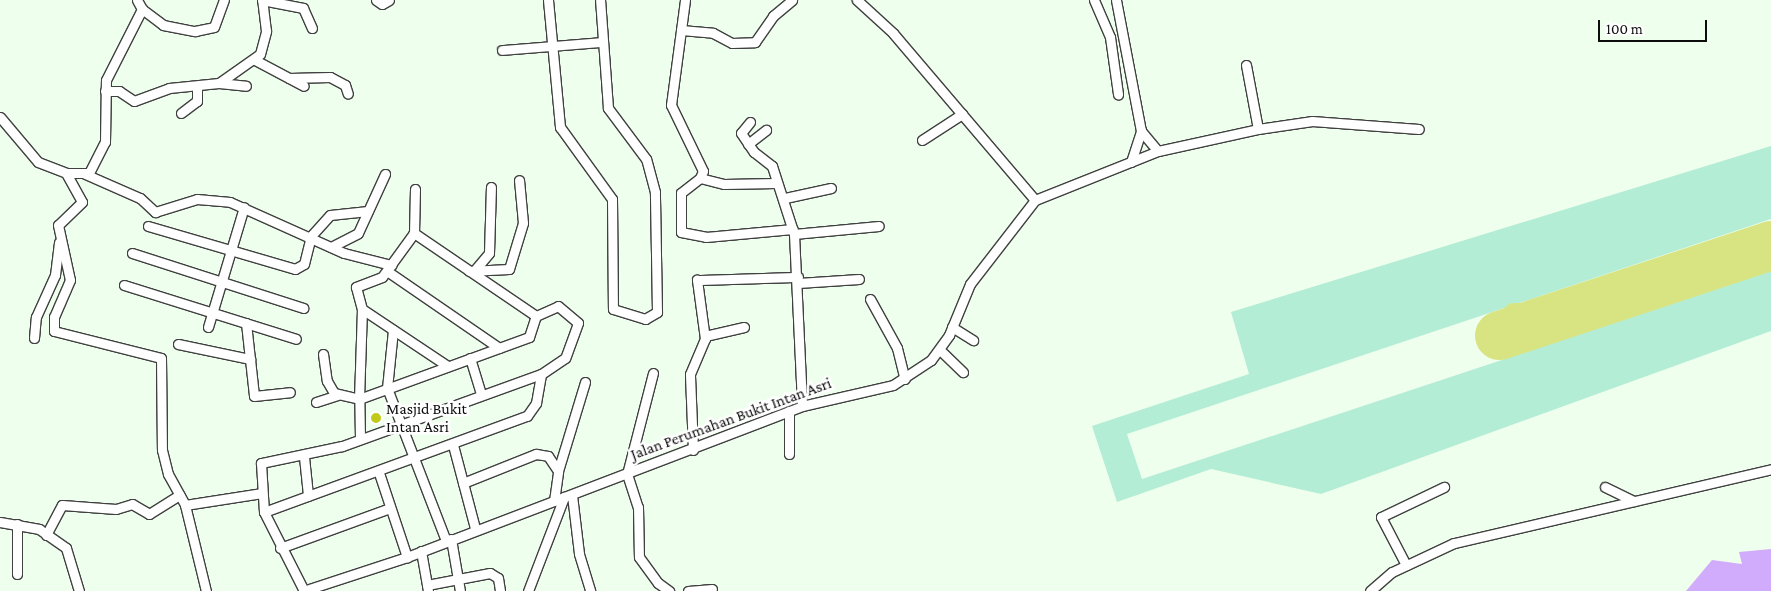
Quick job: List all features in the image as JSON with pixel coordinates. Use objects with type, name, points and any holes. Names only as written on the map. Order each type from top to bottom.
[{"type":"street","points":[[137,0],[142,9],[163,25],[195,31],[214,27],[223,13],[224,0]]},
{"type":"street","points":[[220,83],[255,60],[265,37],[262,0],[303,8],[312,28]]},
{"type":"street","points":[[376,0],[382,4],[389,0]]},
{"type":"street","points":[[548,0],[550,46],[560,127],[612,199],[613,309],[645,319],[657,312],[653,180],[642,153],[608,108],[600,0]]},
{"type":"street","points":[[685,0],[671,105],[698,157],[700,178]]},
{"type":"street","points":[[680,30],[713,33],[732,43],[755,42],[773,16],[792,0]]},
{"type":"street","points":[[857,0],[893,33],[1035,200],[1158,151],[1258,129],[1312,121],[1419,130]]},
{"type":"street","points":[[1094,0],[1111,43],[1118,94]]},
{"type":"street","points":[[1116,0],[1141,131],[1158,151]]},
{"type":"street","points":[[85,174],[95,167],[105,142],[106,91],[112,64],[128,43],[142,9]]},
{"type":"street","points":[[1111,43],[1123,41]]},
{"type":"street","points":[[502,50],[602,42]]},
{"type":"street","points":[[255,60],[304,86]]},
{"type":"street","points":[[1246,66],[1258,129]]},
{"type":"street","points":[[290,78],[330,77],[345,85],[348,94]]},
{"type":"street","points":[[106,91],[119,92],[134,101],[169,88],[197,88],[220,83],[246,86]]},
{"type":"street","points":[[181,113],[197,101],[197,88]]},
{"type":"street","points":[[922,140],[962,114]]},
{"type":"street","points":[[0,117],[38,162],[66,173],[85,174],[140,198],[155,212],[164,205],[208,198],[244,207],[311,236],[331,247],[389,268],[499,348]]},
{"type":"street","points":[[750,122],[741,130],[748,144],[771,164],[776,183],[786,198],[794,231],[798,280],[802,406]]},
{"type":"street","points":[[748,144],[766,130]]},
{"type":"street","points":[[1131,162],[1141,131]]},
{"type":"street","points":[[66,173],[82,202],[58,225],[70,280],[54,318],[54,330],[161,358],[162,450],[185,505],[206,591]]},
{"type":"street","points":[[331,247],[354,237],[385,174]]},
{"type":"street","points":[[700,178],[724,184],[776,183]]},
{"type":"street","points":[[700,178],[680,193],[684,234],[706,237],[878,226]]},
{"type":"street","points":[[472,271],[504,272],[510,267],[523,222],[519,180]]},
{"type":"street","points":[[472,271],[489,253],[491,187]]},
{"type":"street","points":[[786,198],[831,188]]},
{"type":"street","points":[[360,438],[359,399],[362,309],[356,286],[378,280],[414,233],[415,189]]},
{"type":"street","name":"Jalan Perumahan Bukit Intan Asri","points":[[304,591],[407,557],[475,528],[692,450],[802,406],[905,379],[940,350],[970,284],[1035,200]]},
{"type":"street","points":[[208,327],[244,207]]},
{"type":"street","points":[[148,226],[295,269],[304,264],[311,236],[332,214],[368,211]]},
{"type":"street","points":[[414,233],[536,316]]},
{"type":"street","points":[[34,338],[36,317],[56,274],[60,239]]},
{"type":"street","points":[[132,253],[221,280],[302,308]]},
{"type":"street","points":[[692,450],[690,374],[705,336],[697,280],[859,279]]},
{"type":"street","points":[[124,285],[296,339]]},
{"type":"street","points":[[870,299],[897,348],[905,379]]},
{"type":"street","points":[[304,591],[280,548],[264,512],[261,463],[304,457],[541,374],[565,358],[578,322],[558,306],[536,316],[530,336],[446,365],[359,399],[337,395],[316,402]]},
{"type":"street","points":[[362,309],[446,365]]},
{"type":"street","points":[[246,323],[254,396],[290,392]]},
{"type":"street","points":[[705,336],[744,327]]},
{"type":"street","points":[[952,327],[973,340]]},
{"type":"street","points":[[393,330],[387,388],[448,540],[460,591]]},
{"type":"street","points":[[178,344],[250,359]]},
{"type":"street","points":[[940,350],[963,372]]},
{"type":"street","points":[[322,354],[327,381],[337,395]]},
{"type":"street","points":[[470,358],[481,395]]},
{"type":"street","points":[[653,373],[627,474],[638,507],[638,557],[658,583],[669,591]]},
{"type":"street","points":[[264,512],[415,460],[528,416],[536,404],[541,374]]},
{"type":"street","points":[[554,500],[558,471],[585,382]]},
{"type":"street","points":[[789,412],[789,454]]},
{"type":"street","points":[[453,445],[475,528]]},
{"type":"street","points":[[463,483],[536,454],[548,456],[558,471]]},
{"type":"street","points":[[304,457],[308,496]]},
{"type":"street","points":[[1370,591],[1406,565],[1454,543],[1771,469]]},
{"type":"street","points":[[379,473],[407,557]]},
{"type":"street","points":[[1406,565],[1381,517],[1444,487]]},
{"type":"street","points":[[1605,488],[1634,501]]},
{"type":"street","points":[[185,505],[262,493]]},
{"type":"street","points":[[46,535],[62,505],[116,509],[132,504],[149,514],[180,495]]},
{"type":"street","points":[[528,591],[568,496]]},
{"type":"street","points":[[568,496],[590,591]]},
{"type":"street","points":[[280,548],[390,508]]},
{"type":"street","points":[[0,522],[17,524],[46,535],[71,554],[80,591]]},
{"type":"street","points":[[17,524],[17,574]]},
{"type":"street","points":[[421,551],[428,588],[492,573],[500,591]]},
{"type":"street","points":[[688,591],[712,589]]},
{"type":"green space","points":[[1771,146],[1771,219],[1127,434],[1142,479],[1771,271],[1771,331],[1321,494],[1211,469],[1117,502],[1092,426],[1249,374],[1231,312]]},
{"type":"shaded area","points":[[1771,549],[1771,591],[1686,591],[1712,560],[1742,564],[1739,552]]},
{"type":"taxiway","points":[[1561,314],[1514,313],[1505,321],[1506,333],[1522,342],[1570,311]]},
{"type":"runway","points":[[1499,335],[1771,245]]},
{"type":"place","name":"Masjid Bukit Intan Asri","points":[[376,418]]}]
